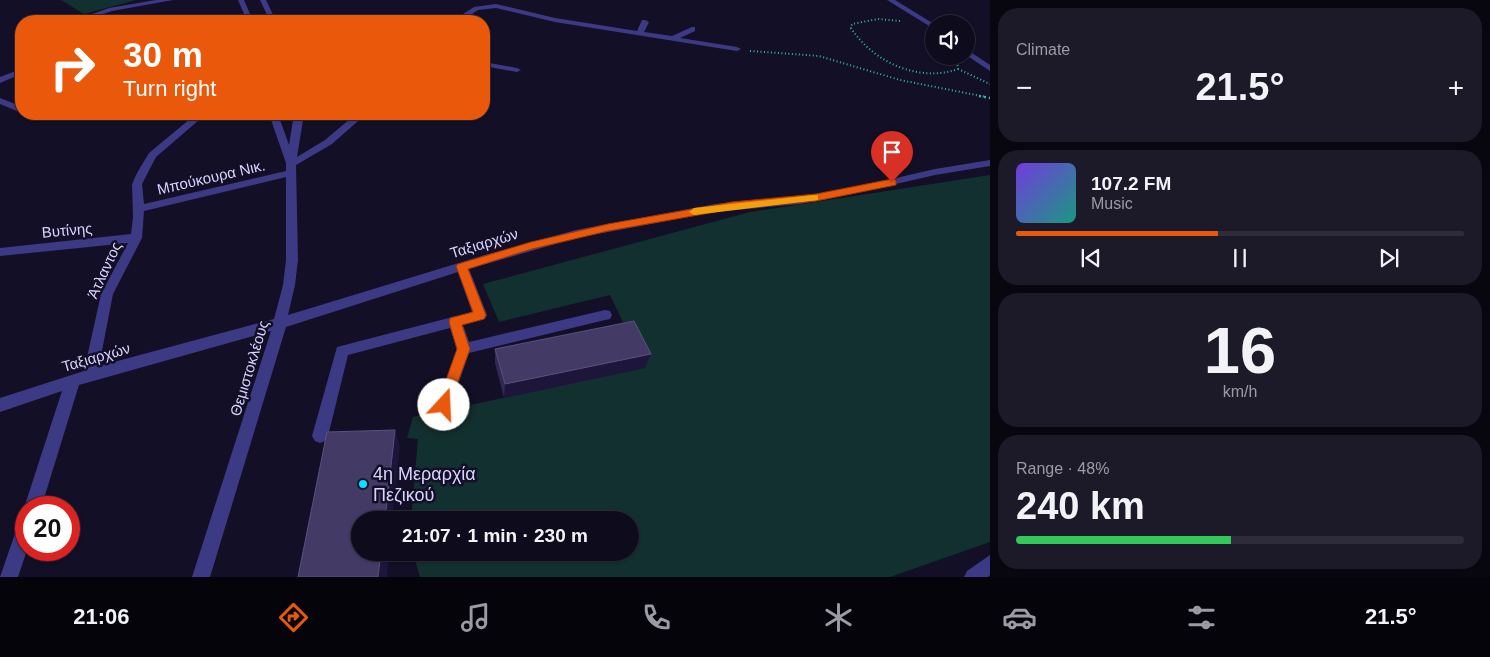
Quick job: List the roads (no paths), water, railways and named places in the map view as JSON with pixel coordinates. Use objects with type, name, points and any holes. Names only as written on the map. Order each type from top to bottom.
[{"type":"street","points":[[94,15],[111,9],[170,0]]},
{"type":"street","points":[[241,0],[247,15]]},
{"type":"street","points":[[263,0],[269,15]]},
{"type":"street","points":[[505,8],[515,0]]},
{"type":"street","points":[[894,0],[925,20]]},
{"type":"street","points":[[465,15],[476,8],[496,6],[547,18],[736,49]]},
{"type":"street","points":[[547,18],[566,12]]},
{"type":"street","points":[[640,33],[645,22]]},
{"type":"street","points":[[674,38],[692,29]]},
{"type":"street","points":[[975,58],[990,69]]},
{"type":"street","points":[[490,65],[517,70]]},
{"type":"street","points":[[0,80],[15,74]]},
{"type":"street","points":[[0,101],[15,107]]},
{"type":"street","name":"Άτλαντος","points":[[90,375],[107,294],[136,238],[139,209],[137,184],[146,164],[175,134],[193,120]]},
{"type":"street","name":"Θεμιστοκλέους","points":[[275,120],[291,168]]},
{"type":"street","name":"Θεμιστοκλέους","points":[[201,577],[280,323],[290,285],[292,260],[291,168],[298,120]]},
{"type":"street","name":"Μπούκουρα Νικ.","points":[[139,209],[291,168],[328,144],[354,120]]},
{"type":"street","name":"Ταξιαρχών","points":[[0,405],[73,380],[280,323],[531,245],[608,227],[715,208],[800,200],[848,192],[935,172],[990,163]]},
{"type":"street","name":"Βυτίνης","points":[[0,252],[136,238]]},
{"type":"street","points":[[320,436],[342,351],[480,315],[462,266]]},
{"type":"street","points":[[464,349],[605,315]]},
{"type":"street","points":[[444,405],[464,349],[455,322]]},
{"type":"street","points":[[36,496],[73,380]]},
{"type":"street","points":[[9,577],[15,559]]},
{"type":"street","points":[[972,577],[990,564]]},
{"type":"place","name":"4η Μεραρχία Πεζικού","points":[[363,484]]}]
